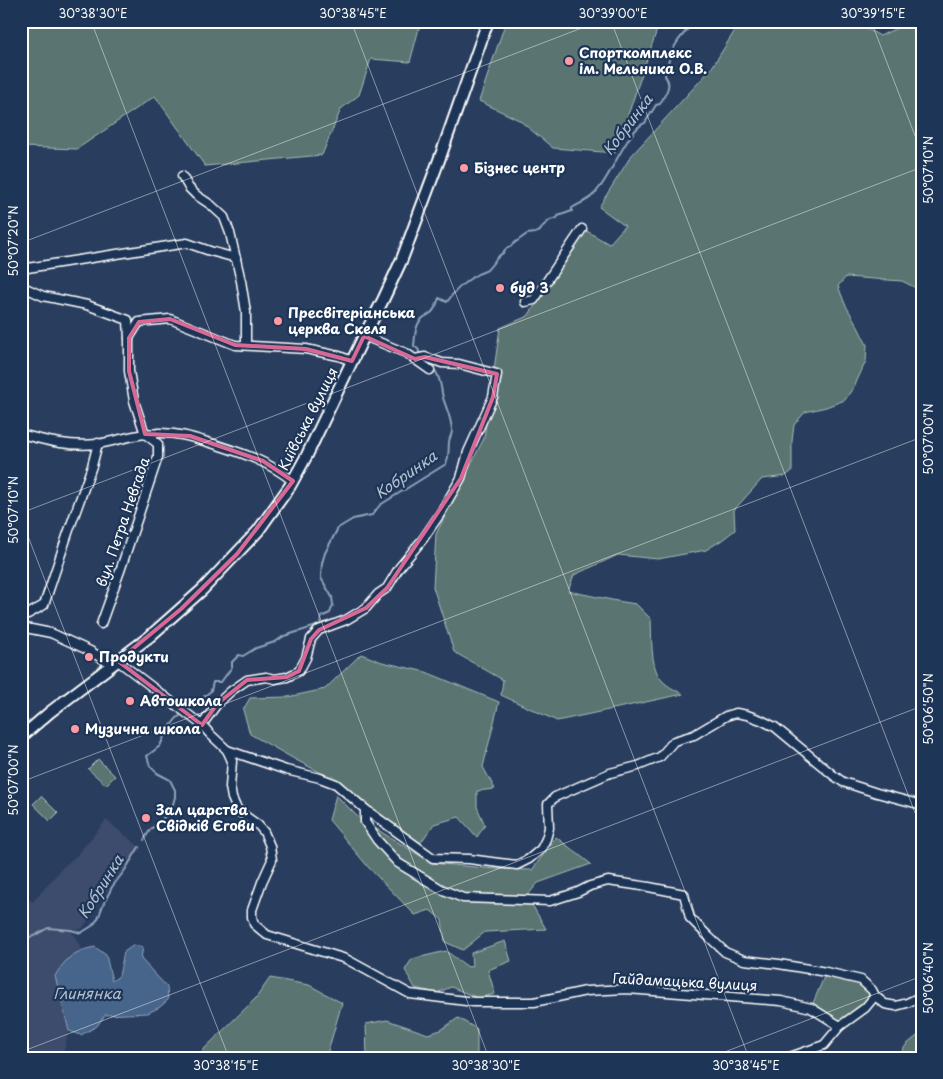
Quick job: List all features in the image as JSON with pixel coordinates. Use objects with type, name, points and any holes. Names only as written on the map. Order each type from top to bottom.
[{"type":"main road","name":"Київська вулиця","points":[[21,737],[50,712],[182,609],[258,531],[292,481],[307,455],[402,259],[488,21]]},
{"type":"street","points":[[182,176],[196,195],[224,217],[236,258],[246,312],[246,345]]},
{"type":"street","points":[[525,302],[534,300],[582,229]]},
{"type":"street","points":[[21,269],[186,243],[236,258]]},
{"type":"street","points":[[21,286],[43,296],[87,305],[128,320],[130,379],[134,401],[145,434]]},
{"type":"street","points":[[129,338],[140,322],[170,319],[235,345],[306,349],[352,361]]},
{"type":"street","points":[[202,725],[217,704],[247,680],[266,677],[275,679],[288,677],[299,671],[306,658],[311,639],[319,630],[346,620],[366,608],[378,594],[387,588],[440,514],[461,478],[468,452],[493,397],[497,374],[459,364],[442,364],[420,358],[364,336]]},
{"type":"street","points":[[420,358],[430,370]]},
{"type":"street","points":[[21,434],[70,444],[98,443],[145,434],[173,433],[190,436],[263,461],[281,471],[292,481]]},
{"type":"street","name":"вул. Петра Невгада","points":[[101,624],[158,457],[158,444],[145,434]]},
{"type":"street","points":[[21,615],[28,614],[44,605],[92,466],[98,443]]},
{"type":"street","name":"Гайдамацька вулиця","points":[[21,627],[51,633],[115,663],[202,725],[228,750],[286,770],[336,784],[364,809],[433,858],[470,858],[518,864],[529,859],[541,849],[546,839],[548,804],[555,797],[610,773],[638,766],[660,757],[674,741],[694,735],[726,716],[736,713],[761,720],[775,727],[832,775],[844,782],[922,805]]},
{"type":"street","name":"Гайдамацька вулиця","points":[[228,750],[232,761],[230,787],[232,798],[241,813],[258,825],[264,832],[270,846],[272,860],[252,910],[254,924],[268,935],[346,959],[410,994],[474,1002],[534,1002],[586,991],[627,989],[668,992],[781,1001],[811,1008],[840,1026]]},
{"type":"street","name":"Гайдамацька вулиця","points":[[364,809],[365,822],[377,840],[398,863],[441,889],[462,898],[550,901],[608,881],[684,894],[690,918],[725,952],[744,960],[780,964],[860,980],[872,990],[875,996]]},
{"type":"street","points":[[787,1058],[824,1045],[840,1026],[865,1008],[875,996],[885,1004],[896,1006],[922,996]]},
{"type":"highlighted area","points":[[170,319],[235,345],[306,349],[352,361],[364,336],[415,359],[425,357],[497,374],[493,397],[461,478],[387,588],[366,608],[319,630],[311,639],[299,671],[287,677],[247,680],[217,704],[202,725],[118,661],[181,609],[237,554],[293,481],[263,461],[190,436],[145,434],[129,371],[129,338],[139,322]]},
{"type":"shaded area","points":[[106,820],[141,848],[113,882],[82,929],[71,930],[82,949],[69,958],[58,992],[69,1031],[62,1058],[21,1058],[21,894],[33,902],[62,868],[78,854]]},
{"type":"green space","points":[[21,21],[421,21],[410,62],[371,59],[359,95],[341,109],[322,155],[205,166],[155,96],[77,149],[21,147]]},
{"type":"green space","name":"Спорткомплекс ім. Мельника О.В.","points":[[506,21],[660,21],[615,153],[553,148],[519,120],[479,101]]},
{"type":"green space","points":[[738,21],[857,21],[857,23],[880,36],[911,21],[922,21],[922,289],[902,281],[846,277],[838,286],[845,304],[867,345],[866,361],[855,385],[845,400],[805,412],[794,425],[792,471],[786,476],[762,479],[734,510],[735,530],[706,550],[658,559],[618,555],[574,575],[568,591],[636,604],[651,619],[652,650],[657,672],[665,683],[683,694],[557,721],[501,695],[503,680],[454,652],[433,587],[436,534],[484,438],[500,328],[528,316],[585,230],[609,244],[625,226],[599,207],[631,156],[711,69],[734,32]]},
{"type":"green space","points":[[361,654],[382,662],[426,672],[499,702],[483,767],[495,789],[477,791],[477,807],[485,825],[477,837],[459,817],[434,824],[419,845],[370,810],[341,783],[250,734],[243,710],[250,698],[288,697],[325,689]]},
{"type":"green space","points":[[98,759],[115,776],[106,785],[88,769]]},
{"type":"green space","points":[[336,795],[360,819],[432,863],[495,869],[532,870],[556,837],[591,864],[538,883],[527,896],[546,929],[485,932],[463,950],[445,942],[442,920],[430,910],[415,915],[369,868],[329,820]]},
{"type":"green space","points":[[41,796],[58,813],[50,821],[33,804]]},
{"type":"green space","points":[[505,941],[511,961],[488,970],[495,994],[478,998],[451,987],[437,993],[415,988],[405,970],[412,959],[446,951],[468,967],[472,966],[471,953]]},
{"type":"green space","points":[[826,972],[861,980],[875,996],[840,1026],[811,1008]]},
{"type":"green space","points":[[270,978],[309,985],[342,1003],[326,1058],[182,1058],[199,1054],[256,998]]},
{"type":"green space","points":[[458,1018],[477,1029],[477,1058],[367,1058],[366,1024],[387,1020],[428,1034],[441,1030]]},
{"type":"green space","points":[[922,1032],[922,1058],[898,1058],[906,1045]]},
{"type":"water","name":"Глинянка","points":[[134,945],[143,947],[141,959],[167,987],[168,1000],[160,1007],[148,1013],[105,1015],[97,1026],[81,1035],[69,1031],[55,976],[63,964],[76,953],[95,947],[106,955],[112,981],[119,976],[124,952]]},
{"type":"waterway","name":"Кобринка","points":[[421,356],[418,349],[414,346],[417,328],[423,318],[431,313],[439,298],[447,302],[464,283],[487,270],[508,247],[527,234],[540,231],[550,220],[572,211],[572,208],[588,199],[597,191],[633,133],[639,126],[645,123],[656,105],[660,104],[668,86],[665,76],[671,53],[693,21]]},
{"type":"waterway","name":"Кобринка","points":[[187,710],[211,691],[213,682],[221,682],[232,667],[232,662],[239,655],[243,656],[284,636],[320,625],[321,617],[330,613],[333,605],[332,597],[321,578],[322,563],[338,528],[353,519],[372,515],[380,505],[446,464],[452,432],[451,422],[438,375],[432,367],[424,362]]},
{"type":"waterway","name":"Кобринка","points":[[144,840],[150,830],[171,811],[175,797],[175,790],[170,780],[157,773],[150,766],[147,756],[160,746],[166,732],[183,713]]},
{"type":"waterway","name":"Кобринка","points":[[21,940],[34,936],[48,928],[81,933],[92,926],[98,919],[112,887],[139,847]]},
{"type":"place","name":"Спорткомплекс ім. Мельника О.В.","points":[[569,61]]},
{"type":"place","name":"Бізнес центр","points":[[464,168]]},
{"type":"place","name":"буд 3","points":[[500,288]]},
{"type":"place","name":"Пресвітеріанська церква Скеля","points":[[278,321]]},
{"type":"place","name":"Продукти","points":[[89,657]]},
{"type":"place","name":"Автошкола","points":[[130,701]]},
{"type":"place","name":"Музична школа","points":[[75,729]]},
{"type":"place","name":"Зал царства Свідків Єгови","points":[[146,818]]}]
